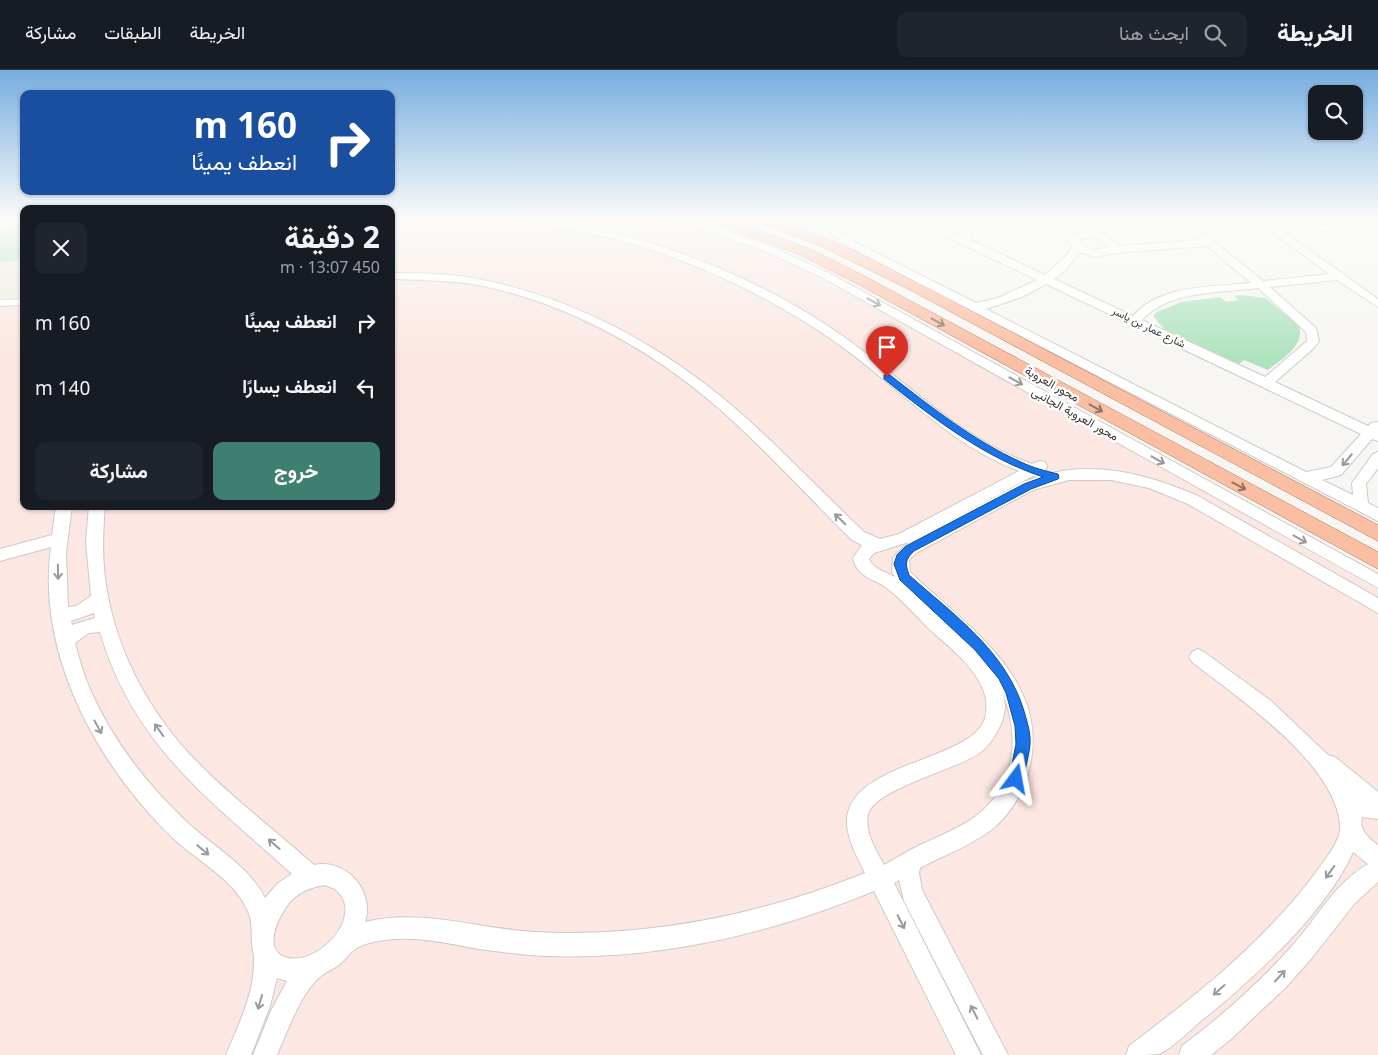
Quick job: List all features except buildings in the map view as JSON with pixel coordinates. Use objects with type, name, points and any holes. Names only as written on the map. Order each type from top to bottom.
[{"type":"main road","name":"محور العروبة","points":[[832,266],[859,279],[1378,561]]},
{"type":"main road","name":"محور العروبة","points":[[872,266],[1378,534]]},
{"type":"main road","points":[[875,268],[906,271]]},
{"type":"main road","points":[[1065,353],[1083,376]]},
{"type":"main road","points":[[1166,420],[1217,431]]},
{"type":"street","points":[[702,266],[766,294],[833,336],[954,428],[1004,458],[1042,471],[1110,474],[1166,488],[1193,500],[1378,606]]},
{"type":"street","name":"محور العروبة الجانبى","points":[[805,266],[825,275],[1378,582]]},
{"type":"street","points":[[893,266],[1306,476],[1378,515]]},
{"type":"street","name":"شارع عمار بن ياسر","points":[[1018,266],[1265,384],[1375,431]]},
{"type":"street","points":[[975,307],[1009,299],[1045,279],[1062,266]]},
{"type":"street","points":[[1058,270],[1073,266]]},
{"type":"street","points":[[1238,266],[1308,325],[1313,336],[1310,345],[1265,384]]},
{"type":"street","points":[[1324,266],[1378,304]]},
{"type":"street","points":[[1339,266],[1378,294]]},
{"type":"street","points":[[395,276],[440,276],[484,283],[526,294],[645,348],[704,389],[738,419],[858,536],[880,546]]},
{"type":"street","points":[[1135,321],[1147,306],[1162,299],[1190,293],[1338,276]]},
{"type":"street","points":[[395,281],[433,281],[474,286],[532,302],[592,324],[653,363],[699,397],[734,428],[848,541],[861,558],[866,569],[895,586],[980,665],[991,684],[996,705],[995,716],[989,730],[971,748],[876,791],[862,804],[857,823],[858,834],[969,1055]]},
{"type":"street","points":[[995,317],[1006,309],[1009,299]]},
{"type":"street","points":[[0,303],[20,302]]},
{"type":"street","points":[[0,312],[20,311]]},
{"type":"street","points":[[1306,476],[1322,475],[1336,471],[1375,431]]},
{"type":"street","points":[[1361,506],[1359,483],[1378,457]]},
{"type":"street","points":[[861,558],[868,549],[911,534],[1042,471]]},
{"type":"street","points":[[346,941],[371,931],[402,926],[432,928],[473,937],[533,944],[603,944],[638,941],[751,921],[834,896],[880,878],[968,833],[998,809],[1009,795],[1016,779],[1023,744],[1022,726],[1018,709],[1003,676],[980,646],[904,577],[900,570],[901,558],[910,548],[1019,491],[1042,471]]},
{"type":"street","points":[[63,510],[59,539],[61,612],[64,642],[74,677],[85,703],[114,754],[156,806],[182,832],[243,884],[257,903],[264,926]]},
{"type":"street","points":[[97,510],[94,564],[105,626],[130,684],[150,719],[170,746],[212,790],[310,876]]},
{"type":"street","points":[[0,555],[59,539]]},
{"type":"street","points":[[61,612],[66,614],[80,612],[88,609],[99,599]]},
{"type":"street","points":[[64,642],[84,626],[100,624],[105,626]]},
{"type":"street","points":[[1198,657],[1264,707],[1320,759],[1346,777],[1378,808]]},
{"type":"street","points":[[1320,759],[1341,794],[1350,824],[1360,845],[1378,858]]},
{"type":"street","points":[[1138,1055],[1212,997],[1290,922],[1307,903],[1340,857],[1353,811],[1360,807],[1378,808]]},
{"type":"street","points":[[912,861],[908,873],[912,893],[996,1055]]},
{"type":"street","points":[[1191,1055],[1238,1017],[1272,984],[1303,951],[1362,879],[1378,870]]},
{"type":"street","points":[[238,1055],[260,1003],[267,969],[262,937],[270,910],[281,895],[295,884],[310,876],[325,874],[338,877],[349,884],[355,896],[357,910],[354,926],[346,941],[326,961],[301,970],[285,969],[272,962],[266,954]]},
{"type":"street","points":[[265,1055],[286,1005],[313,967]]},
{"type":"shaded area","points":[[0,266],[20,266],[20,297],[0,298]]},
{"type":"shaded area","points":[[395,266],[794,266],[938,342],[1378,590],[1378,1055],[0,1055],[0,306],[20,305],[20,510],[395,510]]},
{"type":"green space","points":[[1234,296],[1265,298],[1299,325],[1300,333],[1296,345],[1286,356],[1268,370],[1244,360],[1239,364],[1164,329],[1154,317],[1155,313],[1181,302],[1220,297],[1226,302],[1238,300]]},
{"type":"route","points":[[887,377],[925,407],[986,449],[1019,466],[1054,477],[1028,486],[910,548],[904,552],[899,564],[904,577],[980,646],[992,660],[1012,692],[1022,726],[1023,744],[1021,762],[1016,779]]}]
